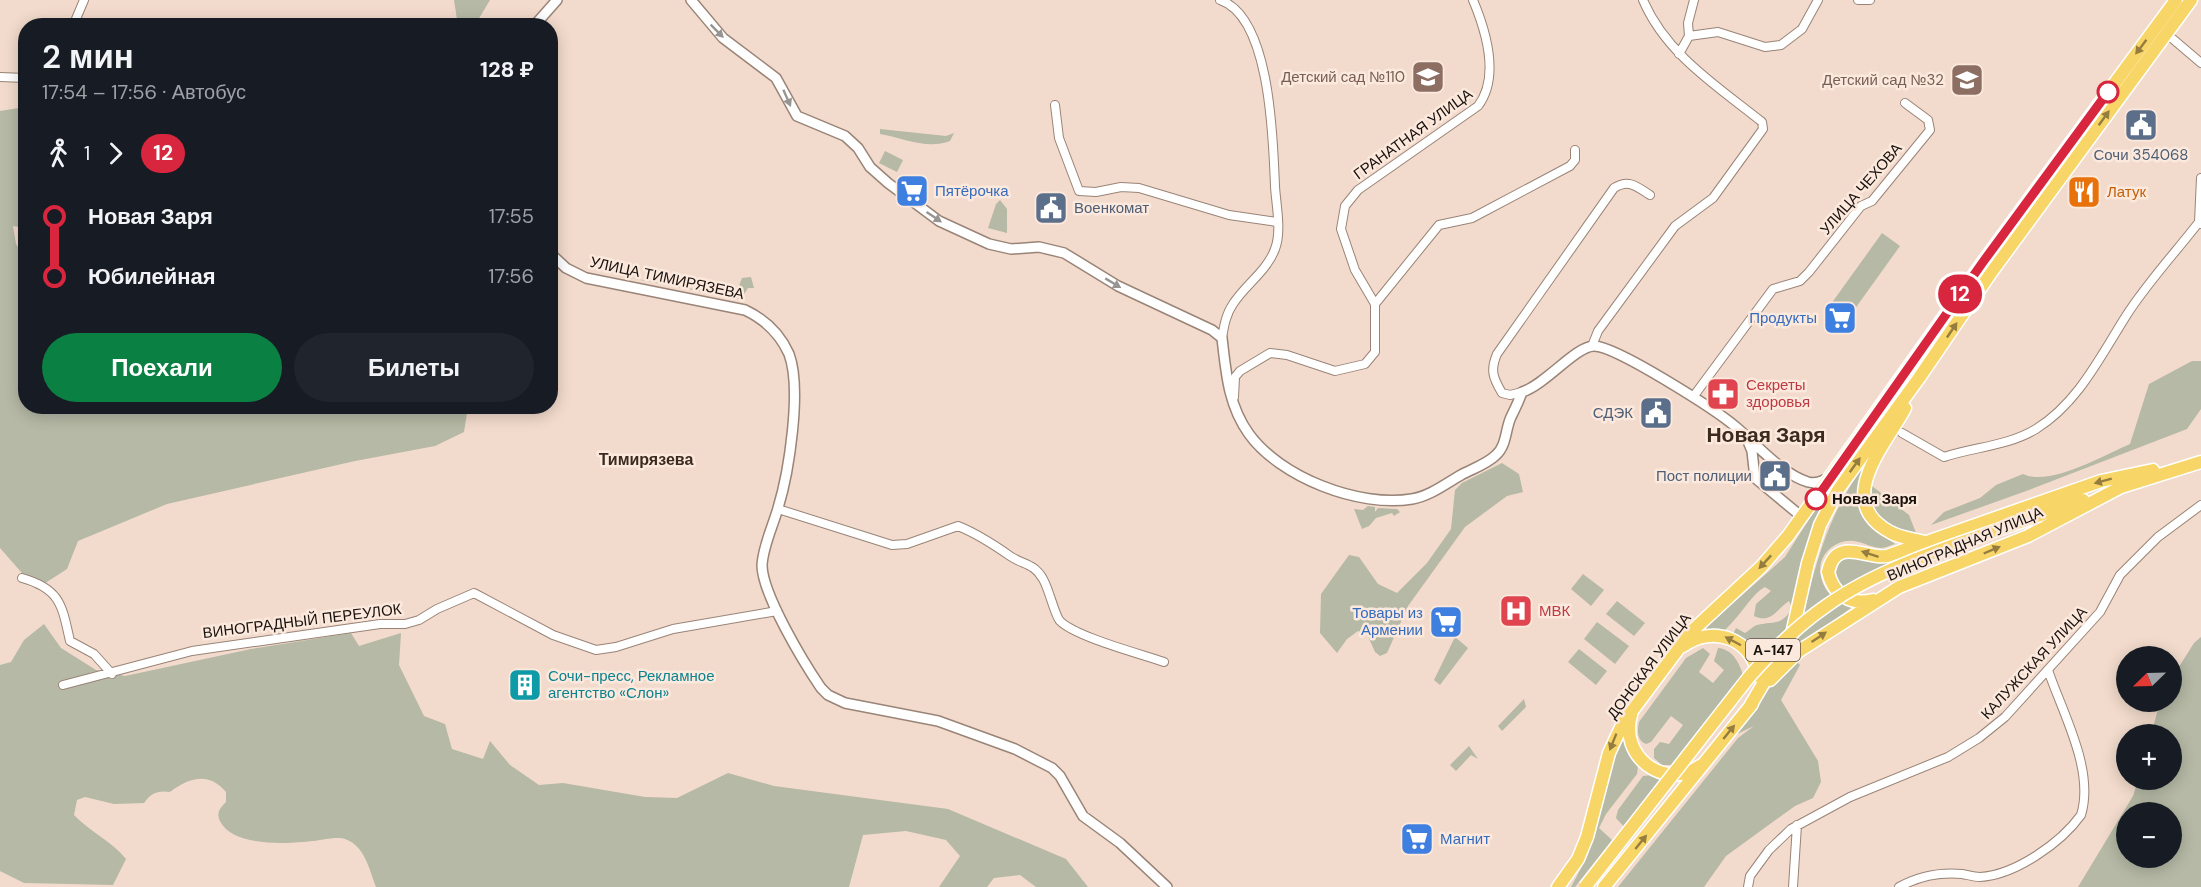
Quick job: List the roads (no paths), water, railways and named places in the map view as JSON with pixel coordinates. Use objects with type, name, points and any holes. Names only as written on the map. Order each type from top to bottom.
[{"type":"main road","name":"ДОНСКАЯ УЛИЦА","points":[[1749,708],[1792,634],[1800,593],[1817,535],[1839,488],[1919,378],[2052,178],[2176,0]]},
{"type":"main road","name":"ДОНСКАЯ УЛИЦА","points":[[1558,887],[1578,859],[1593,818],[1609,753],[1617,733],[1637,702],[1691,632],[1761,567],[1802,517],[2052,178],[2167,34],[2191,0]]},
{"type":"main road","name":"А-147","points":[[1919,378],[1898,421],[1873,459],[1866,477],[1865,495],[1870,513],[1882,527],[1899,536],[1925,542]]},
{"type":"main road","name":"А-147","points":[[1881,598],[1858,601],[1843,597],[1831,582],[1828,572],[1832,562],[1840,555],[1851,551],[1862,551],[1880,557],[2101,481],[2201,460]]},
{"type":"main road","name":"ВИНОГРАДНАЯ УЛИЦА","points":[[1604,887],[1784,664],[1799,651],[1899,587],[2028,536],[2121,487],[2201,460]]},
{"type":"main road","name":"А-147","points":[[1585,887],[1749,677],[1804,621],[1846,593],[1885,573],[2121,487]]},
{"type":"main road","name":"А-147","points":[[1677,652],[1690,641],[1707,635],[1724,636],[1740,644],[1752,657],[1758,674],[1757,692],[1749,708]]},
{"type":"main road","name":"А-147","points":[[1637,702],[1630,718],[1629,735],[1635,752],[1646,765],[1662,773],[1680,774],[1697,768],[1710,757]]},
{"type":"street","points":[[77,18],[84,0]]},
{"type":"street","points":[[541,18],[556,0]]},
{"type":"street","points":[[691,0],[723,38],[776,78],[797,116],[845,136],[858,148],[870,167],[939,221],[989,244],[1011,249],[1039,247],[1064,253],[1118,286],[1212,330],[1222,338]]},
{"type":"street","points":[[1220,0],[1236,11],[1260,54],[1270,104],[1278,222],[1275,249],[1266,265],[1232,304],[1222,338],[1229,391],[1235,411],[1250,435],[1264,450],[1307,480],[1337,493],[1394,501],[1429,494],[1497,455],[1505,441],[1510,419],[1522,392]]},
{"type":"street","name":"ГРАНАТНАЯ УЛИЦА","points":[[1376,304],[1347,253],[1341,230],[1345,206],[1358,190],[1478,106],[1484,99],[1488,89],[1487,43],[1473,0]]},
{"type":"street","points":[[1592,346],[1598,331],[1675,226],[1713,198],[1763,129],[1762,122],[1668,44],[1651,20],[1643,0]]},
{"type":"street","points":[[1679,54],[1689,36],[1688,23],[1694,0]]},
{"type":"street","points":[[1689,36],[1718,32],[1765,47],[1781,45],[1802,29],[1818,0]]},
{"type":"street","points":[[1858,0],[1870,0]]},
{"type":"street","points":[[2167,34],[2201,63]]},
{"type":"street","points":[[0,77],[18,78]]},
{"type":"street","name":"УЛИЦА ЧЕХОВА","points":[[1693,398],[1773,289],[1800,281],[1809,272],[1861,206],[1872,201],[1930,130],[1928,120],[1905,103]]},
{"type":"street","points":[[1055,105],[1059,138],[1079,191],[1096,192],[1121,187],[1138,188],[1229,214],[1278,222]]},
{"type":"street","points":[[1235,411],[1233,392],[1235,377],[1249,364],[1270,353],[1287,355],[1335,371],[1365,364],[1375,352],[1376,304],[1439,225],[1472,218],[1570,166],[1575,160],[1575,150]]},
{"type":"street","points":[[1902,433],[1944,457],[1985,449],[2035,430],[2069,401],[2103,357],[2127,315],[2200,223],[2201,178]]},
{"type":"street","points":[[1650,195],[1633,183],[1623,183],[1614,188],[1497,354],[1492,367],[1494,379],[1502,393],[1510,395],[1538,386],[1580,351],[1592,346],[1606,349],[1648,370],[1693,398],[1806,482],[1818,483],[1831,477]]},
{"type":"street","name":"УЛИЦА ТИМИРЯЗЕВА","points":[[558,260],[566,268],[586,278],[745,310],[762,318],[789,354],[793,378],[790,458],[762,564],[763,578],[777,611]]},
{"type":"street","points":[[1744,434],[1752,451],[1755,478],[1802,517]]},
{"type":"street","points":[[1754,464],[1760,458],[1770,457]]},
{"type":"street","name":"КАЛУЖСКАЯ УЛИЦА","points":[[1748,887],[1750,876],[1769,850],[1797,825],[1850,797],[1948,757],[1979,738],[2005,717],[2100,612],[2121,575],[2158,537],[2201,505]]},
{"type":"street","points":[[778,509],[892,545],[907,544],[958,526],[978,534],[1012,558],[1034,566],[1049,590],[1061,622],[1080,632],[1164,662]]},
{"type":"street","points":[[22,578],[48,588],[57,597],[70,641],[94,654],[112,674]]},
{"type":"street","name":"ВИНОГРАДНЫЙ ПЕРЕУЛОК","points":[[63,685],[112,674],[192,651],[380,624],[405,624],[419,620],[437,609],[474,593],[553,635],[596,650],[616,647],[673,628],[777,611]]},
{"type":"street","points":[[777,611],[813,676],[828,695],[845,703],[938,721],[1015,749],[1052,768],[1060,776],[1083,816],[1120,843],[1167,887]]},
{"type":"street","points":[[1899,887],[1926,876],[1943,873],[1981,877],[2016,868],[2033,858],[2081,815],[2082,767],[2077,746],[2048,670]]},
{"type":"street","points":[[1793,887],[1797,825]]},
{"type":"place","name":"Детский сад №110","points":[[1428,77]]},
{"type":"place","name":"Детский сад №32","points":[[1967,80]]},
{"type":"place","name":"Сочи 354068","points":[[2141,125]]},
{"type":"place","name":"Пятёрочка","points":[[912,191]]},
{"type":"place","name":"Латук","points":[[2084,192]]},
{"type":"place","name":"Военкомат","points":[[1051,208]]},
{"type":"place","name":"Продукты","points":[[1840,318]]},
{"type":"place","name":"Секреты здоровья","points":[[1723,394]]},
{"type":"place","name":"СДЭК","points":[[1656,413]]},
{"type":"place","name":"Пост полиции","points":[[1775,476]]},
{"type":"place","name":"Новая Заря","points":[[1816,499]]},
{"type":"place","name":"МВК","points":[[1516,611]]},
{"type":"place","name":"Товары из Армении","points":[[1446,622]]},
{"type":"place","name":"Сочи-пресс, Рекламное агентство «Слон»","points":[[525,685]]},
{"type":"place","name":"Магнит","points":[[1417,839]]},
{"type":"district","name":"Новая Заря","points":[[1766,435]]},
{"type":"district","name":"Тимирязева","points":[[646,459]]}]
